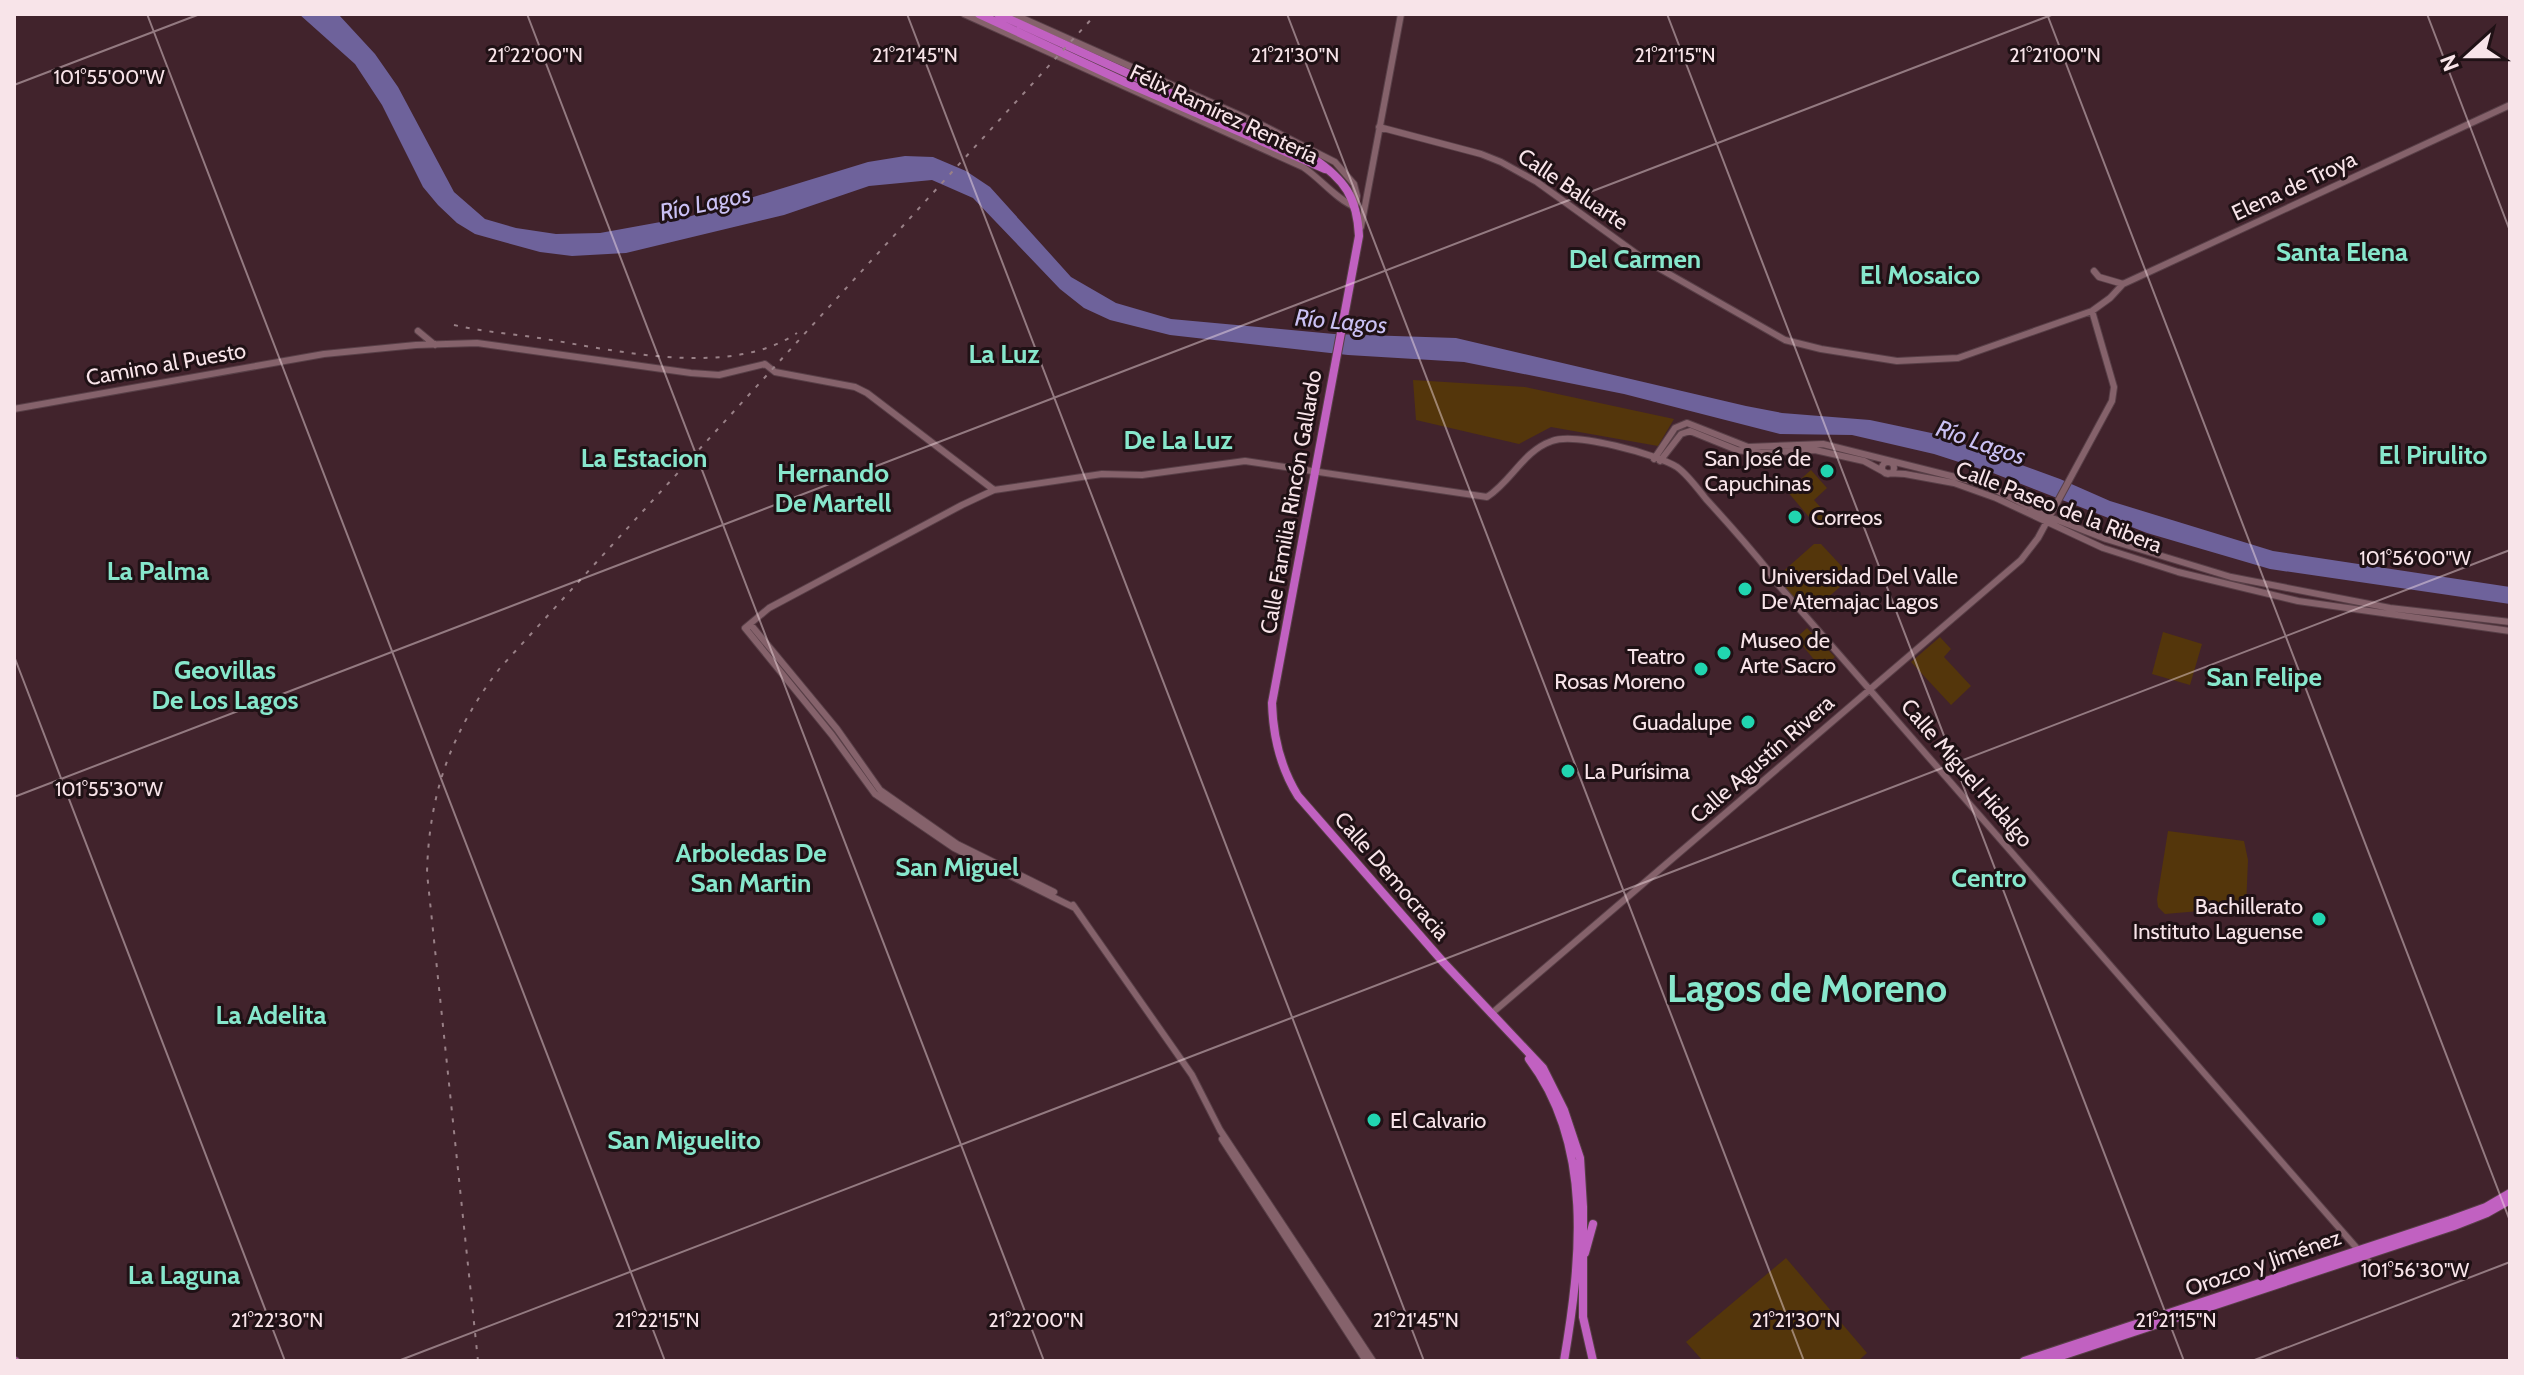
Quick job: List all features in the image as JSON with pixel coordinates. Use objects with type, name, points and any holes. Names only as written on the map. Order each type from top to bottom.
[{"type":"highway","points":[[979,14],[1127,83],[1329,170]]},
{"type":"highway","points":[[998,14],[1313,158],[1357,197]]},
{"type":"highway","points":[[1010,35],[1021,34]]},
{"type":"highway","points":[[1113,83],[1127,83]]},
{"type":"highway","points":[[1269,152],[1280,151]]},
{"type":"highway","name":"Calle Familia Rincón Gallardo","points":[[1273,723],[1272,703],[1359,236],[1355,207],[1357,197]]},
{"type":"highway","name":"Calle Democracia","points":[[1273,723],[1282,764],[1298,796],[1491,1014],[1543,1068],[1564,1110],[1580,1158],[1581,1277]]},
{"type":"highway","name":"Calle Democracia","points":[[1512,1036],[1545,1085],[1558,1112],[1571,1148],[1577,1181],[1574,1284],[1564,1361]]},
{"type":"highway","name":"Orozco y Jiménez","points":[[2024,1361],[2362,1256],[2474,1211],[2510,1193]]},
{"type":"highway","name":"Orozco y Jiménez","points":[[2046,1361],[2454,1226],[2510,1200]]},
{"type":"highway","points":[[1582,1224],[1576,1246],[1583,1317],[1593,1361]]},
{"type":"highway","points":[[1582,1265],[1593,1224]]},
{"type":"street","name":"Félix Ramírez Rentería","points":[[964,14],[1303,167],[1344,202],[1355,207]]},
{"type":"street","name":"Félix Ramírez Rentería","points":[[1013,14],[1301,143],[1335,162],[1354,184],[1357,197]]},
{"type":"street","points":[[1359,236],[1357,197],[1379,127],[1401,14]]},
{"type":"street","name":"Elena de Troya","points":[[2096,309],[2123,284],[2510,105]]},
{"type":"street","name":"Calle Baluarte","points":[[1379,127],[1501,162],[1537,182],[1648,262],[1785,340],[1897,361],[1958,358],[2096,309]]},
{"type":"street","points":[[1337,194],[1357,197]]},
{"type":"street","points":[[2094,271],[2099,277],[2123,284]]},
{"type":"street","name":"Calle Agustín Rivera","points":[[1491,1014],[2021,560],[2112,401],[2114,387],[2096,309]]},
{"type":"street","points":[[418,331],[435,345]]},
{"type":"street","name":"Camino al Puesto","points":[[14,409],[324,354],[435,345],[477,343],[719,375],[765,364],[775,372],[855,387],[882,404],[994,490]]},
{"type":"street","name":"Calle Paseo de la Ribera","points":[[1657,460],[1675,428],[1687,423],[1748,447],[1823,444],[1990,487],[2046,519],[2231,577],[2332,599],[2510,622]]},
{"type":"street","name":"Calle Paseo de la Ribera","points":[[1657,460],[1681,434],[1690,431],[1737,450],[1761,453],[1815,450],[1864,461],[1886,473],[1954,483],[2046,519],[2103,548],[2178,572],[2298,601],[2510,631]]},
{"type":"street","name":"Calle Miguel Hidalgo","points":[[1316,470],[1487,497],[1501,488],[1530,453],[1552,441],[1570,437],[1610,445],[1678,468],[2362,1256]]},
{"type":"street","points":[[1316,470],[1245,461],[1142,475],[1095,475],[994,490],[769,608],[748,626],[875,794],[954,848],[1075,908],[1192,1075],[1220,1130],[1373,1361]]},
{"type":"street","points":[[1886,473],[1883,466],[1891,462]]},
{"type":"street","points":[[1095,475],[1097,486]]},
{"type":"street","points":[[2033,510],[2053,507],[2059,521]]},
{"type":"street","points":[[1220,1130],[1237,1165],[1366,1361]]},
{"type":"shaded area","points":[[299,14],[339,15],[375,54],[398,87],[454,192],[485,219],[516,228],[556,234],[600,233],[688,217],[868,162],[905,156],[933,157],[966,171],[990,187],[1071,277],[1116,303],[1171,319],[1334,334],[1456,338],[1746,406],[1782,413],[1870,420],[1936,434],[2060,479],[2110,501],[2273,551],[2510,587],[2510,604],[2270,569],[2147,533],[1993,473],[1934,454],[1852,435],[1780,434],[1624,394],[1464,362],[1348,355],[1170,335],[1110,320],[1084,308],[1060,289],[973,198],[932,180],[869,186],[784,215],[626,253],[572,256],[540,252],[475,234],[457,223],[438,205],[423,187],[382,105],[355,64]]},
{"type":"shaded area","points":[[1413,380],[1525,387],[1674,419],[1658,446],[1551,427],[1519,444],[1416,420]]},
{"type":"shaded area","points":[[1811,470],[1827,488],[1814,500],[1831,519],[1819,529],[1787,491]]},
{"type":"shaded area","points":[[1814,544],[1821,544],[1847,572],[1847,581],[1812,611],[1806,612],[1778,581],[1779,575]]},
{"type":"shaded area","points":[[1807,628],[1835,657],[1822,669],[1796,638]]},
{"type":"shaded area","points":[[2163,632],[2202,644],[2190,685],[2152,674]]},
{"type":"shaded area","points":[[1940,637],[1951,649],[1944,657],[1971,686],[1951,705],[1911,662]]},
{"type":"shaded area","points":[[2168,831],[2244,841],[2248,860],[2246,907],[2165,914],[2158,907],[2157,899]]},
{"type":"shaded area","points":[[1786,1258],[1867,1353],[1858,1361],[1703,1361],[1686,1342]]},
{"type":"railway","points":[[478,1361],[427,873],[432,816],[456,740],[500,668],[1096,14]]},
{"type":"railway","points":[[454,325],[640,354],[708,358],[740,355],[770,347],[797,333]]},
{"type":"place","name":"San José de Capuchinas","points":[[1827,471]]},
{"type":"place","name":"Correos","points":[[1795,517]]},
{"type":"place","name":"Universidad Del Valle De Atemajac Lagos","points":[[1745,589]]},
{"type":"place","name":"Museo de Arte Sacro","points":[[1724,653]]},
{"type":"place","name":"Teatro Rosas Moreno","points":[[1701,669]]},
{"type":"place","name":"Guadalupe","points":[[1748,722]]},
{"type":"place","name":"La Purísima","points":[[1568,771]]},
{"type":"place","name":"Bachillerato Instituto Laguense","points":[[2319,919]]},
{"type":"place","name":"El Calvario","points":[[1374,1120]]},
{"type":"district","name":"Santa Elena","points":[[2342,252]]},
{"type":"district","name":"Del Carmen","points":[[1635,259]]},
{"type":"district","name":"El Mosaico","points":[[1920,275]]},
{"type":"district","name":"La Luz","points":[[1004,354]]},
{"type":"district","name":"De La Luz","points":[[1178,440]]},
{"type":"district","name":"El Pirulito","points":[[2433,455]]},
{"type":"district","name":"La Estacion","points":[[644,458]]},
{"type":"district","name":"Hernando De Martell","points":[[833,488]]},
{"type":"district","name":"La Palma","points":[[158,571]]},
{"type":"district","name":"San Felipe","points":[[2264,677]]},
{"type":"district","name":"Geovillas De Los Lagos","points":[[225,685]]},
{"type":"district","name":"San Miguel","points":[[957,867]]},
{"type":"district","name":"Arboledas De San Martin","points":[[751,868]]},
{"type":"district","name":"Centro","points":[[1989,878]]},
{"type":"district","name":"Lagos de Moreno","points":[[1807,988]]},
{"type":"district","name":"La Adelita","points":[[271,1015]]},
{"type":"district","name":"San Miguelito","points":[[684,1140]]},
{"type":"district","name":"La Laguna","points":[[184,1275]]},
{"type":"water label","name":"Río Lagos","points":[[705,203]]},
{"type":"water label","name":"Río Lagos","points":[[1341,321]]},
{"type":"water label","name":"Río Lagos","points":[[1981,442]]}]
